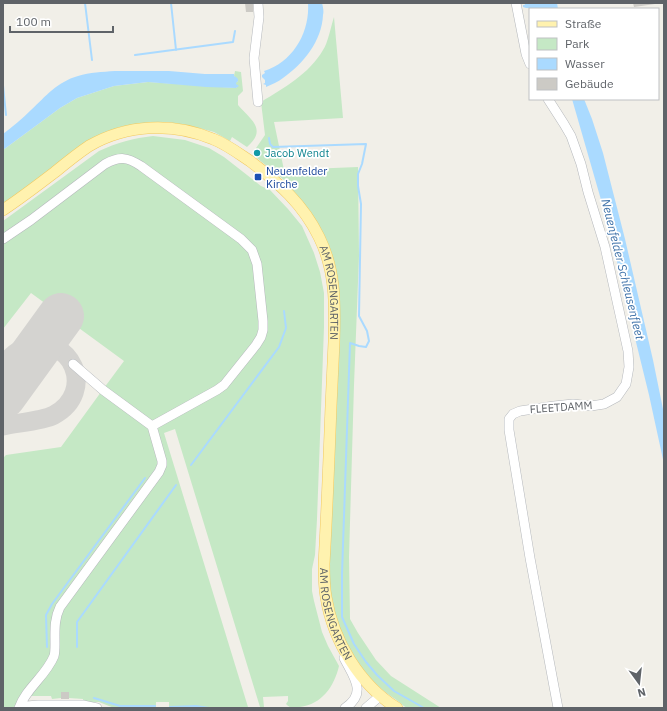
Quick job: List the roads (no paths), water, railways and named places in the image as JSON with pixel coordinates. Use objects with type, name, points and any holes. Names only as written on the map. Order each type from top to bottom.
[{"type":"main road","name":"AM ROSENGARTEN","points":[[3,210],[79,153],[96,143],[125,132],[156,127],[190,131],[215,139],[234,150],[266,173],[297,203],[312,224],[323,246],[331,270],[335,297],[324,575],[328,608],[332,624],[350,659],[363,677],[380,696],[398,708]]},
{"type":"street","points":[[258,3],[259,17],[254,58],[258,102]]},
{"type":"street","points":[[516,3],[526,54],[529,62]]},
{"type":"street","name":"FLEETDAMM","points":[[549,100],[571,136],[581,164],[605,247],[628,351],[630,367],[626,384],[617,397],[604,404],[591,406],[573,404],[520,411],[513,414],[509,419],[511,445],[530,558],[558,708]]},
{"type":"street","points":[[3,239],[32,220],[105,164],[112,160],[123,158],[129,159],[141,166],[241,239],[252,250],[257,264],[264,321],[261,337],[224,385],[152,426]]},
{"type":"street","points":[[20,708],[23,699],[48,667],[54,656],[55,622],[56,615],[60,607],[161,469],[162,461],[152,426],[103,390],[73,364]]},
{"type":"street","points":[[339,640],[340,652],[354,677],[358,689],[354,700],[345,708]]},
{"type":"street","points":[[366,708],[380,696]]},
{"type":"street","points":[[20,708],[38,705],[83,705],[97,708]]},
{"type":"water","points":[[308,3],[322,3],[323,8],[322,25],[315,43],[298,66],[279,81],[266,87],[266,85],[263,84],[265,83],[265,80],[262,77],[265,73],[264,71],[283,61],[298,44],[303,35],[308,14]]},
{"type":"water","points":[[524,3],[557,3],[558,8],[526,8],[523,7],[523,5],[525,5]]},
{"type":"water","points":[[169,71],[205,74],[234,74],[234,76],[238,79],[236,84],[239,86],[236,88],[206,87],[148,82],[114,86],[77,98],[60,108],[3,150],[3,134],[58,86],[64,82],[83,75],[96,72]]},
{"type":"water","name":"Neuenfelder Schleusenfleet","points":[[572,100],[584,100],[592,119],[603,153],[625,239],[664,414],[664,464],[649,395],[612,238]]},
{"type":"waterway","points":[[85,3],[92,60]]},
{"type":"waterway","points":[[171,3],[176,50]]},
{"type":"waterway","points":[[135,55],[233,42],[235,31]]},
{"type":"waterway","points":[[3,85],[6,115]]},
{"type":"waterway","points":[[269,138],[270,144],[273,147],[366,144],[362,164],[358,174],[361,204],[359,316],[367,331],[369,341],[366,347],[350,343],[342,574],[342,617],[354,644],[377,675],[394,691],[424,708]]},
{"type":"waterway","points":[[191,465],[279,347],[286,328],[284,311]]},
{"type":"waterway","points":[[47,647],[46,615],[52,604],[145,478]]},
{"type":"waterway","points":[[77,647],[77,622],[176,485]]},
{"type":"waterway","points":[[94,698],[120,706],[155,706]]},
{"type":"waterway","points":[[170,707],[196,706],[209,708]]},
{"type":"place","name":"Jacob Wendt","points":[[257,153]]},
{"type":"place","name":"Neuenfelder Kirche","points":[[258,177]]}]
